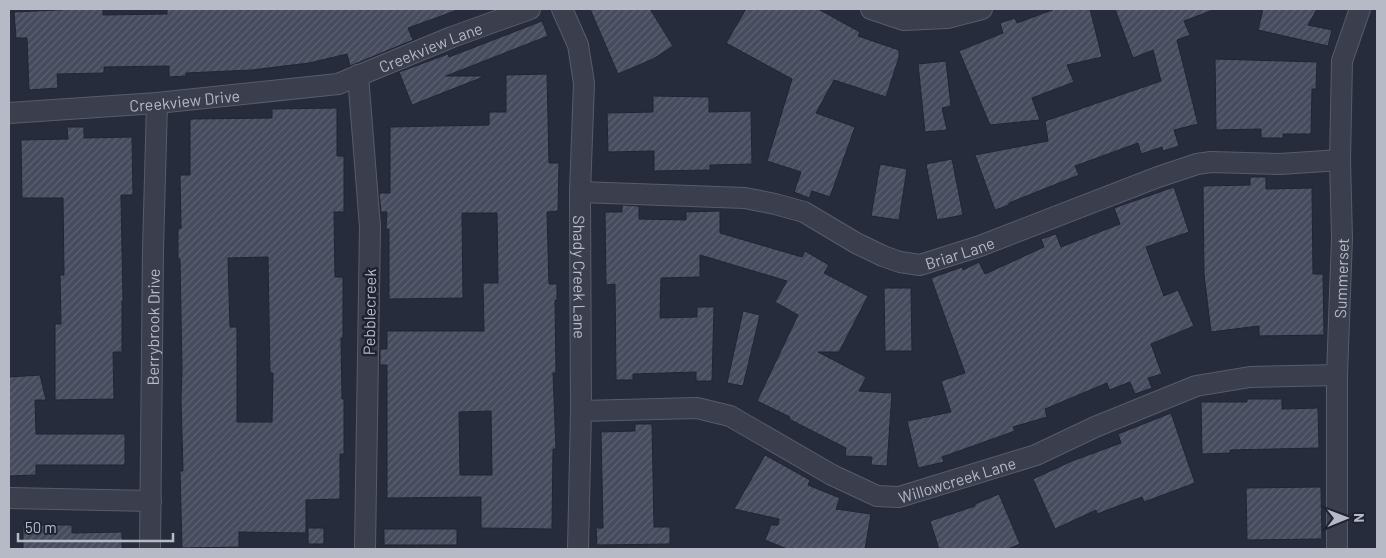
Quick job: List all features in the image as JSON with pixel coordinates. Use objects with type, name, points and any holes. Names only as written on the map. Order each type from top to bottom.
[{"type":"street","name":"Creekview Lane","points":[[358,75],[530,9]]},
{"type":"street","name":"Shady Creek Lane","points":[[562,9],[578,46],[584,83],[580,192],[581,411],[578,549]]},
{"type":"street","points":[[871,9],[904,20],[947,18],[982,9]]},
{"type":"street","name":"Summerset","points":[[1337,549],[1337,375],[1342,238],[1340,160],[1342,61],[1360,9]]},
{"type":"street","name":"Creekview Drive","points":[[9,113],[157,103],[338,84],[358,75]]},
{"type":"street","name":"Pebblecreek","points":[[358,75],[370,227],[365,549]]},
{"type":"street","name":"Berrybrook Drive","points":[[150,549],[152,250],[157,103]]},
{"type":"street","name":"Briar Lane","points":[[580,192],[745,198],[774,204],[804,212],[883,256],[900,262],[920,265],[980,246],[1158,177],[1197,164],[1211,162],[1280,164],[1340,160]]},
{"type":"street","name":"Willowcreek Lane","points":[[581,411],[697,408],[730,416],[832,475],[877,496],[900,496],[1036,455],[1095,427],[1196,386],[1250,377],[1337,375]]},
{"type":"street","points":[[9,498],[151,501]]},
{"type":"building","points":[[103,9],[103,15],[167,14],[167,9],[455,9],[455,11],[408,28],[413,40],[350,66],[347,54],[309,63],[252,70],[186,73],[186,76],[169,77],[169,66],[104,67],[104,73],[57,74],[58,88],[29,90],[27,38],[16,38],[14,12]]},
{"type":"building","points":[[590,9],[650,9],[673,46],[653,59],[618,74]]},
{"type":"building","points":[[746,9],[818,9],[860,32],[858,36],[899,50],[899,57],[886,97],[834,80],[816,113],[855,127],[830,197],[812,191],[809,198],[794,192],[801,172],[767,161],[792,79],[726,43]]},
{"type":"building","points":[[1055,9],[1090,9],[1102,57],[1067,65],[1074,82],[1032,98],[1040,120],[990,125],[959,51],[1003,33],[1000,23],[1015,18],[1017,23]]},
{"type":"building","points":[[1115,9],[1213,9],[1184,21],[1190,35],[1177,40],[1198,124],[1174,130],[1179,146],[1163,151],[1162,147],[1141,154],[1138,143],[1075,166],[1079,175],[995,210],[975,155],[1048,141],[1045,121],[1161,81],[1153,50],[1133,58]]},
{"type":"building","points":[[1263,9],[1317,9],[1308,25],[1332,30],[1328,46],[1258,30]]},
{"type":"building","points":[[542,21],[548,36],[446,76],[483,77],[412,105],[399,72],[448,54],[449,57]]},
{"type":"building","points":[[1215,59],[1317,62],[1316,89],[1312,89],[1311,134],[1283,134],[1283,138],[1261,138],[1261,129],[1216,130]]},
{"type":"building","points":[[946,61],[951,106],[942,108],[947,130],[925,132],[918,64]]},
{"type":"building","points":[[547,74],[549,163],[559,163],[558,211],[547,212],[549,284],[557,284],[557,300],[555,300],[556,373],[553,373],[556,449],[553,449],[552,529],[481,528],[481,497],[387,498],[387,365],[380,365],[380,349],[387,349],[387,331],[484,331],[483,283],[498,283],[497,213],[462,213],[463,298],[389,299],[389,229],[386,229],[387,212],[381,212],[379,193],[390,193],[390,127],[489,125],[489,112],[506,112],[506,75]],"holes":[[[491,411],[492,475],[460,475],[459,412]]]},
{"type":"building","points":[[653,96],[709,97],[709,112],[751,111],[752,164],[710,165],[710,170],[654,171],[654,151],[608,152],[607,113],[653,112]]},
{"type":"building","points":[[337,108],[337,156],[344,156],[344,212],[334,212],[335,277],[343,277],[343,338],[341,338],[344,454],[340,454],[340,499],[306,500],[306,533],[239,532],[239,547],[182,548],[180,471],[183,471],[182,371],[178,229],[181,228],[180,175],[190,175],[190,119],[272,118],[272,109]],"holes":[[[268,257],[270,373],[273,373],[272,422],[237,422],[237,327],[230,327],[228,258]]]},
{"type":"building","points":[[67,127],[84,127],[84,138],[132,137],[133,195],[121,195],[122,352],[113,352],[114,399],[55,400],[55,324],[61,324],[60,275],[64,275],[63,198],[22,198],[21,140],[68,139]]},
{"type":"building","points":[[952,159],[963,215],[937,220],[926,164]]},
{"type":"building","points":[[880,164],[907,169],[899,220],[871,216]]},
{"type":"building","points":[[1250,177],[1266,177],[1266,189],[1312,188],[1313,274],[1323,274],[1324,335],[1259,336],[1259,326],[1211,332],[1204,274],[1203,186],[1250,185]]},
{"type":"building","points":[[1174,187],[1189,232],[1146,247],[1164,296],[1178,290],[1194,326],[1151,344],[1162,374],[1148,378],[1152,388],[1135,394],[1130,382],[1109,390],[1107,383],[1045,409],[1047,417],[1013,427],[1015,431],[942,457],[944,462],[918,468],[907,421],[951,412],[941,381],[965,373],[931,278],[962,267],[963,270],[979,262],[985,274],[1044,247],[1041,239],[1056,234],[1061,247],[1120,224],[1114,208]]},
{"type":"building","points":[[622,205],[639,206],[639,219],[686,220],[686,212],[720,211],[720,233],[802,257],[805,251],[829,265],[824,273],[868,296],[839,352],[818,352],[866,377],[859,391],[892,393],[887,466],[871,465],[872,457],[845,456],[846,448],[757,401],[798,315],[775,302],[787,281],[700,255],[700,277],[661,278],[660,318],[697,317],[697,307],[714,307],[712,381],[696,381],[696,372],[633,374],[633,380],[616,380],[615,284],[606,285],[605,212],[622,212]]},
{"type":"building","points":[[884,288],[911,288],[912,351],[885,351]]},
{"type":"building","points":[[743,311],[760,315],[743,386],[727,383]]},
{"type":"building","points":[[40,375],[46,400],[35,400],[36,434],[125,434],[125,465],[36,465],[36,475],[9,476],[9,377]]},
{"type":"building","points":[[1247,399],[1282,399],[1282,409],[1318,408],[1319,448],[1230,450],[1230,453],[1202,454],[1201,402],[1247,402]]},
{"type":"building","points":[[1171,413],[1195,483],[1144,502],[1142,497],[1097,514],[1096,510],[1055,529],[1033,479],[1072,461],[1121,443],[1118,434]]},
{"type":"building","points":[[635,424],[652,424],[654,527],[670,527],[670,544],[597,545],[596,528],[603,528],[601,432],[635,431]]},
{"type":"building","points":[[765,455],[810,480],[808,485],[840,498],[836,509],[871,514],[865,549],[787,549],[765,540],[771,525],[778,525],[779,519],[734,509]]},
{"type":"building","points":[[1321,487],[1322,539],[1247,540],[1246,488]]},
{"type":"building","points":[[999,494],[1020,544],[1008,549],[939,549],[930,521],[975,506],[975,504]]},
{"type":"building","points":[[23,525],[72,525],[72,533],[122,532],[122,549],[23,549]]},
{"type":"building","points":[[308,528],[324,528],[324,544],[308,544]]},
{"type":"building","points":[[384,529],[457,529],[457,545],[384,545]]}]
